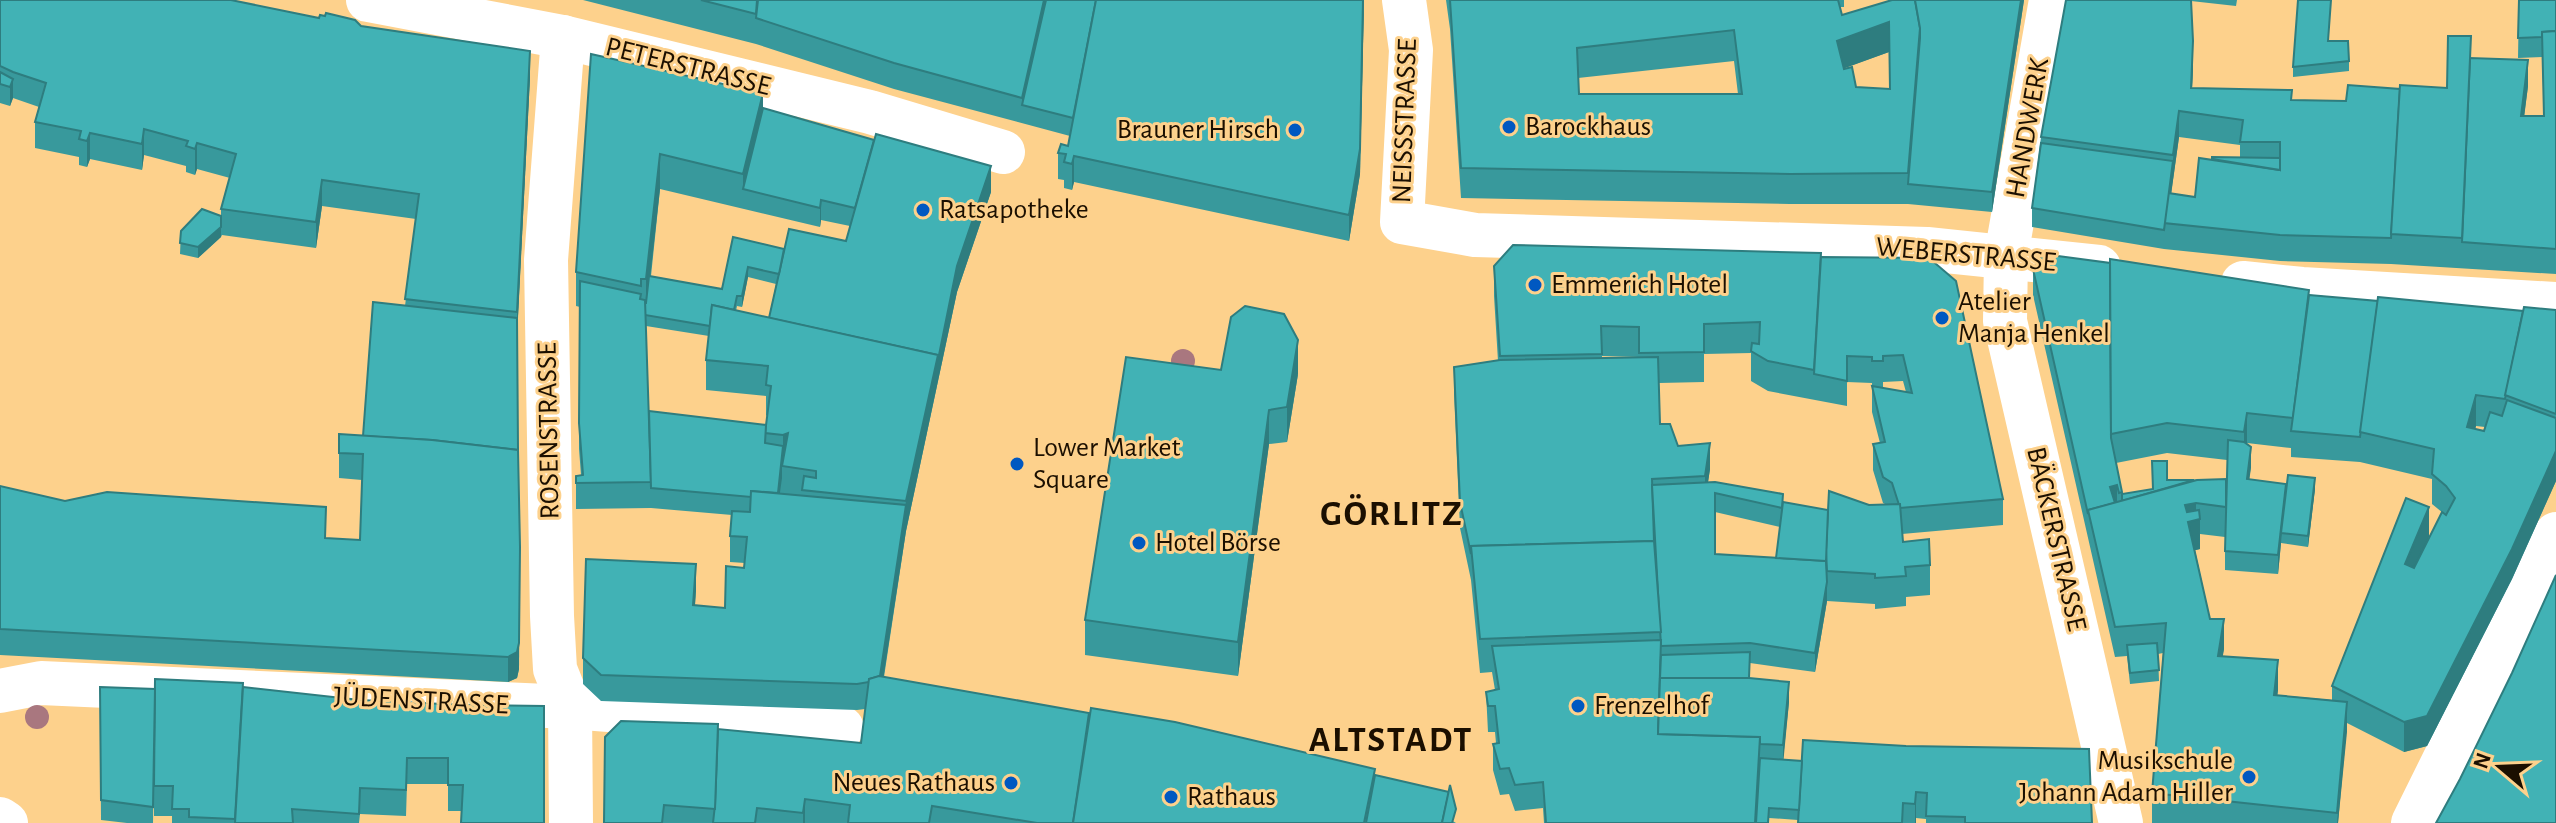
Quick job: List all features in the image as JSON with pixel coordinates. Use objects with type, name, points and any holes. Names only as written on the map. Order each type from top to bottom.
[{"type":"street","name":"PETERSTRASSE","points":[[368,0],[563,37],[870,112],[1003,152]]},
{"type":"street","name":"NEISSSTRASSE","points":[[1404,0],[1411,50],[1402,222],[1422,226]]},
{"type":"street","name":"HANDWERK","points":[[2006,256],[2051,0]]},
{"type":"street","name":"ROSENSTRASSE","points":[[563,37],[546,260],[554,656],[555,669],[570,707],[571,823]]},
{"type":"street","name":"WEBERSTRASSE","points":[[1422,226],[1475,235],[1927,249],[2130,270]]},
{"type":"street","name":"BÄCKERSTRASSE","points":[[2006,256],[2005,321],[2121,822]]},
{"type":"street","points":[[2208,279],[2302,289],[2556,304]]},
{"type":"street","points":[[2413,823],[2556,534]]},
{"type":"street","name":"JÜDENSTRASSE","points":[[0,691],[41,683],[570,707],[842,728]]},
{"type":"street","points":[[0,819],[6,823]]},
{"type":"building","points":[[0,0],[231,0],[319,18],[326,13],[355,20],[361,26],[530,51],[517,312],[405,299],[419,194],[322,180],[316,222],[221,209],[236,154],[197,143],[195,149],[186,146],[188,141],[144,129],[142,144],[90,133],[87,141],[79,139],[81,131],[35,122],[46,83],[0,66]]},
{"type":"building","points":[[701,0],[757,0],[756,14]]},
{"type":"building","points":[[758,0],[1044,0],[1022,98],[894,63],[756,18]]},
{"type":"building","points":[[1046,0],[1096,0],[1073,118],[1022,105]]},
{"type":"building","points":[[1096,0],[1363,0],[1360,149],[1349,215],[1074,156],[1072,164],[1064,162],[1066,154],[1058,153],[1061,144],[1068,146]]},
{"type":"building","name":"Barockhaus","points":[[1450,0],[1838,0],[1842,15],[1892,0],[1915,0],[1920,28],[1908,173],[1461,168]],"holes":[[[1889,22],[1890,89],[1856,87],[1852,67],[1844,69],[1837,41]],[[1734,30],[1742,94],[1579,94],[1577,48]]]},
{"type":"building","points":[[1915,0],[2021,0],[1992,192],[1908,184],[1920,38]]},
{"type":"building","points":[[2066,0],[2191,0],[2191,88],[2292,90],[2291,100],[2346,101],[2348,85],[2400,89],[2391,238],[2280,235],[2164,223],[2168,193],[2195,197],[2199,158],[2280,170],[2280,142],[2240,142],[2243,120],[2179,111],[2173,155],[2041,137]]},
{"type":"building","points":[[2298,0],[2331,0],[2328,41],[2348,41],[2349,61],[2293,67]]},
{"type":"building","points":[[2519,0],[2556,0],[2556,31],[2542,32],[2542,37],[2518,38]]},
{"type":"building","points":[[2556,31],[2556,249],[2462,242],[2470,58],[2528,60],[2521,116],[2544,116],[2542,32]]},
{"type":"building","points":[[2448,36],[2471,36],[2462,238],[2391,234],[2400,85],[2447,88]]},
{"type":"building","points":[[591,54],[763,93],[743,174],[660,154],[646,279],[641,279],[641,286],[576,272]]},
{"type":"building","points":[[0,72],[13,79],[10,87],[0,84]]},
{"type":"building","points":[[763,108],[874,140],[855,208],[821,200],[820,208],[743,189]]},
{"type":"building","points":[[876,134],[991,166],[957,266],[938,360],[938,355],[769,318],[789,229],[846,241]]},
{"type":"building","points":[[2041,143],[2173,161],[2164,230],[2032,208]]},
{"type":"building","points":[[2280,158],[2280,170],[2212,159]]},
{"type":"building","points":[[202,209],[221,216],[221,227],[198,247],[180,243],[181,231]]},
{"type":"building","points":[[733,237],[784,249],[779,274],[748,267],[742,296],[737,296],[734,310],[712,305],[710,326],[645,315],[649,276],[722,289]]},
{"type":"building","points":[[1513,245],[1821,253],[1814,370],[1768,361],[1751,351],[1752,343],[1759,344],[1760,322],[1704,324],[1704,352],[1639,353],[1639,327],[1601,326],[1602,354],[1500,356],[1494,266]]},
{"type":"building","points":[[2043,254],[2110,263],[2111,438],[2122,492],[2119,493],[2117,485],[2110,487],[2115,503],[2088,510],[2088,514],[2033,269]]},
{"type":"building","points":[[1821,257],[1929,258],[1956,281],[2003,499],[1900,508],[1892,483],[1883,477],[1873,444],[1885,442],[1872,386],[1912,393],[1903,355],[1883,356],[1883,361],[1872,361],[1872,357],[1847,356],[1847,381],[1814,374]]},
{"type":"building","points":[[2110,259],[2309,290],[2293,418],[2247,413],[2244,432],[2167,423],[2111,434]]},
{"type":"building","points":[[580,281],[641,294],[640,299],[645,300],[651,482],[576,483],[576,476],[583,475],[579,423]]},
{"type":"building","points":[[2309,295],[2378,301],[2360,437],[2291,431]]},
{"type":"building","points":[[2378,297],[2523,311],[2505,399],[2476,395],[2467,427],[2484,431],[2490,412],[2502,416],[2507,400],[2556,418],[2556,451],[2512,549],[2427,716],[2404,722],[2332,686],[2406,498],[2429,507],[2405,564],[2414,568],[2442,512],[2446,515],[2455,498],[2432,474],[2434,449],[2360,432]]},
{"type":"building","points":[[373,302],[517,318],[518,450],[363,436]]},
{"type":"building","points":[[712,305],[938,355],[906,501],[802,490],[804,476],[816,478],[816,471],[782,466],[788,433],[765,433],[771,386],[766,385],[768,366],[706,360]]},
{"type":"building","points":[[1245,306],[1284,314],[1298,340],[1287,407],[1269,410],[1238,642],[1085,620],[1126,357],[1221,370],[1231,317]]},
{"type":"building","points":[[2524,307],[2556,310],[2556,414],[2505,395]]},
{"type":"building","points":[[1658,357],[1660,424],[1670,424],[1678,446],[1710,443],[1705,476],[1652,479],[1654,541],[1471,546],[1471,554],[1460,502],[1454,367],[1500,360]]},
{"type":"building","points":[[649,411],[766,425],[765,443],[783,446],[778,493],[751,491],[751,497],[651,488]]},
{"type":"building","points":[[339,434],[518,450],[520,547],[517,652],[508,657],[0,629],[0,486],[65,501],[107,492],[326,507],[325,538],[360,540],[363,454],[339,453]]},
{"type":"building","points":[[2228,440],[2244,442],[2251,447],[2247,479],[2286,484],[2278,555],[2225,551]]},
{"type":"building","points":[[2152,461],[2167,461],[2167,480],[2194,480],[2122,501],[2122,494],[2153,489]]},
{"type":"building","points":[[2288,475],[2315,478],[2308,536],[2281,533]]},
{"type":"building","points":[[2226,479],[2226,507],[2196,503],[2185,505],[2187,512],[2199,510],[2200,519],[2188,522],[2210,619],[2224,619],[2218,656],[2278,660],[2274,695],[2347,702],[2337,813],[2152,793],[2166,623],[2115,627],[2088,510],[2197,480]]},
{"type":"building","points":[[1715,482],[1783,494],[1782,508],[1715,493],[1715,554],[1826,561],[1827,582],[1815,653],[1750,643],[1661,646],[1652,485]]},
{"type":"building","points":[[751,491],[906,505],[880,676],[857,684],[601,675],[583,658],[586,559],[696,564],[693,605],[725,608],[726,566],[744,568],[747,537],[730,536],[732,511],[750,512]]},
{"type":"building","points":[[1829,491],[1869,505],[1900,504],[1903,542],[1929,539],[1930,565],[1905,567],[1906,576],[1875,578],[1875,574],[1827,571]]},
{"type":"building","points":[[1783,502],[1828,510],[1826,561],[1776,558]]},
{"type":"building","points":[[1654,541],[1661,632],[1480,639],[1471,546]]},
{"type":"building","points":[[2556,575],[2556,823],[2436,823],[2512,673]]},
{"type":"building","points":[[1661,640],[1658,734],[1760,737],[1755,823],[1546,823],[1543,782],[1515,785],[1509,768],[1500,769],[1493,744],[1499,743],[1495,706],[1488,706],[1486,692],[1499,689],[1492,646]]},
{"type":"building","points":[[2157,643],[2159,670],[2130,673],[2127,645]]},
{"type":"building","points":[[1750,652],[1749,678],[1660,678],[1661,655]]},
{"type":"building","points":[[879,676],[1089,713],[1073,823],[1037,823],[932,806],[929,823],[848,823],[850,805],[805,799],[803,813],[757,808],[755,823],[713,823],[718,729],[861,743],[869,679]]},
{"type":"building","points":[[1660,678],[1749,678],[1789,682],[1783,745],[1760,744],[1760,737],[1658,734]]},
{"type":"building","points":[[155,679],[243,683],[235,819],[189,817],[189,809],[172,809],[173,786],[154,786]]},
{"type":"building","points":[[100,687],[155,689],[153,807],[101,800]]},
{"type":"building","points":[[243,687],[360,700],[544,706],[544,823],[461,823],[463,785],[448,785],[448,758],[407,758],[406,790],[360,788],[359,814],[292,809],[293,823],[235,823]]},
{"type":"building","points":[[1091,708],[1175,722],[1375,769],[1364,823],[1073,823]]},
{"type":"building","points":[[621,721],[718,724],[715,809],[664,805],[662,823],[604,823],[605,737]]},
{"type":"building","points":[[1803,740],[1906,746],[2089,749],[2092,823],[1965,823],[1965,817],[1926,816],[1927,793],[1916,792],[1915,804],[1903,803],[1902,823],[1798,823]]},
{"type":"building","points":[[1760,758],[1802,761],[1799,810],[1769,808],[1768,823],[1756,823]]},
{"type":"building","points":[[1375,775],[1449,792],[1442,823],[1366,823]]},
{"type":"building","points":[[1450,785],[1456,809],[1452,823],[1442,823]]},
{"type":"place","name":"Barockhaus","points":[[1509,127]]},
{"type":"place","name":"Brauner Hirsch","points":[[1295,130]]},
{"type":"place","name":"Ratsapotheke","points":[[923,210]]},
{"type":"place","name":"Emmerich Hotel","points":[[1535,285]]},
{"type":"place","name":"Atelier Manja Henkel","points":[[1942,318]]},
{"type":"place","name":"Lower Market Square","points":[[1017,464]]},
{"type":"place","name":"Hotel Börse","points":[[1139,543]]},
{"type":"place","name":"Frenzelhof","points":[[1578,706]]},
{"type":"place","name":"Musikschule Johann Adam Hiller","points":[[2249,777]]},
{"type":"place","name":"Neues Rathaus","points":[[1011,783]]},
{"type":"place","name":"Rathaus","points":[[1171,797]]},
{"type":"district","name":"GÖRLITZ","points":[[1392,514]]},
{"type":"district","name":"ALTSTADT","points":[[1391,740]]}]
